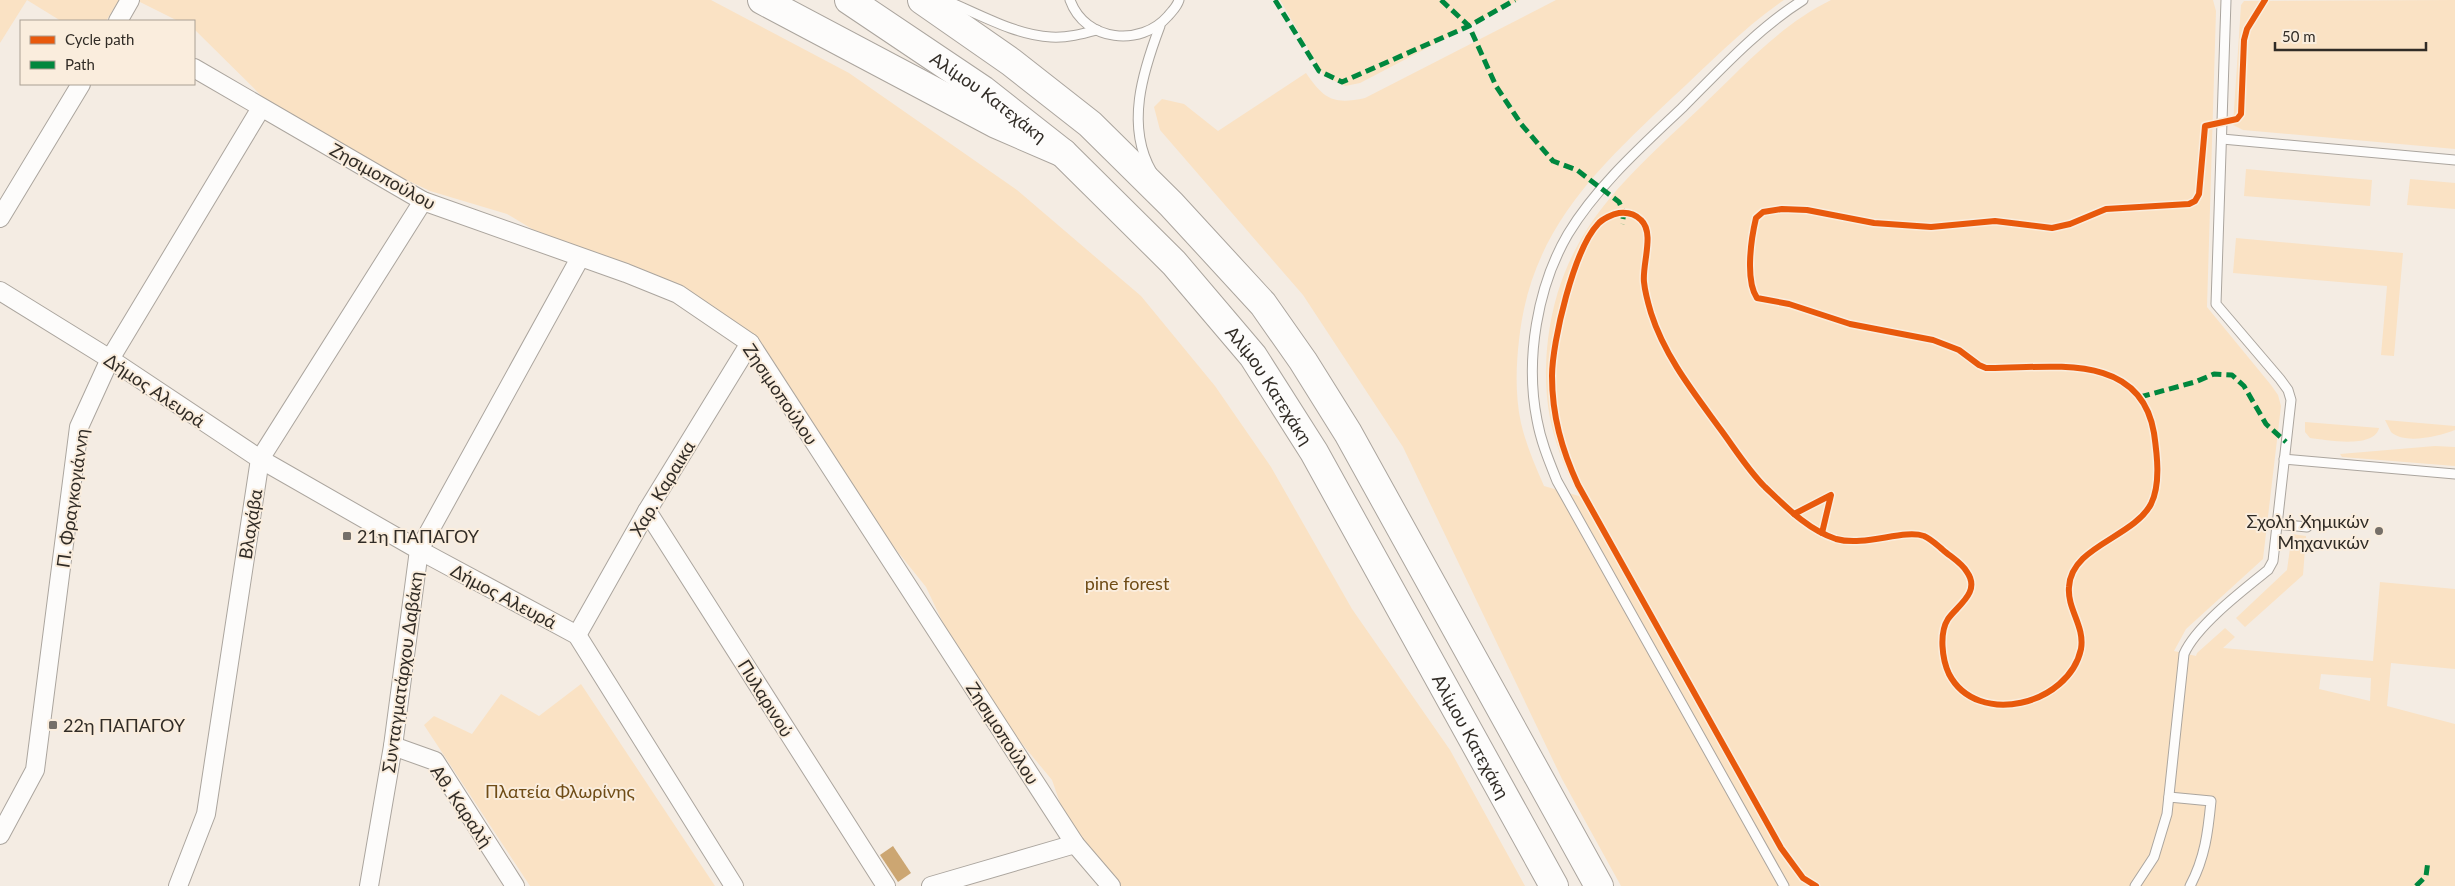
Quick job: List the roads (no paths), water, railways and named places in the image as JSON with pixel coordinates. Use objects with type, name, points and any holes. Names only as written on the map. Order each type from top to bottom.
[{"type":"main road","points":[[762,0],[996,124],[1063,153]]},
{"type":"main road","name":"Αλίμου Κατεχάκη","points":[[849,0],[968,79],[1063,153],[1174,263],[1254,356],[1314,452],[1554,886]]},
{"type":"main road","points":[[922,0],[1011,62],[1090,124],[1171,204],[1263,304],[1322,391],[1450,614],[1599,886]]},
{"type":"street","points":[[119,20],[130,0]]},
{"type":"street","name":"Ζησιμοπούλου","points":[[195,69],[423,201],[626,273],[678,294],[750,343],[1075,844],[1111,886]]},
{"type":"street","points":[[0,218],[79,85]]},
{"type":"street","name":"Π. Φραγκογιάννη","points":[[0,835],[36,770],[79,427],[110,359],[261,108]]},
{"type":"street","name":"Βλαχάβα","points":[[178,886],[206,814],[260,459],[423,201]]},
{"type":"street","name":"Συνταγματάρχου Δαβάκη","points":[[369,886],[393,746],[419,550],[580,258]]},
{"type":"street","name":"Δήμος Αλευρά","points":[[0,291],[110,359],[260,459],[419,550],[576,635],[734,886]]},
{"type":"street","name":"Χαρ. Καραικα","points":[[576,635],[647,511],[750,343]]},
{"type":"street","name":"Πυλαρινού","points":[[647,511],[886,886]]},
{"type":"street","name":"Αθ. Καραλή","points":[[393,746],[435,761],[516,886]]},
{"type":"street","points":[[931,886],[1075,844]]},
{"type":"lane","points":[[945,0],[1015,30],[1051,37],[1076,35],[1097,30]]},
{"type":"lane","points":[[1070,0],[1085,22],[1097,30],[1122,37],[1142,34],[1160,26]]},
{"type":"lane","points":[[1171,204],[1150,169],[1140,141],[1138,96],[1148,57],[1160,26],[1179,0]]},
{"type":"lane","points":[[1784,886],[1557,481],[1542,442],[1537,420],[1534,373],[1541,301],[1568,234],[1585,211],[1641,147],[1748,43],[1785,12],[1803,0]]},
{"type":"lane","points":[[2135,886],[2154,858],[2168,814],[2184,654],[2193,637],[2268,570],[2273,561],[2291,400],[2288,390],[2216,304],[2226,0]]},
{"type":"lane","points":[[2222,140],[2455,160]]},
{"type":"lane","points":[[2284,459],[2455,474]]},
{"type":"lane","points":[[2277,524],[2307,527]]},
{"type":"lane","points":[[2169,797],[2211,801],[2208,842],[2201,866],[2190,886]]},
{"type":"place","name":"Σχολή Χημικών Μηχανικών","points":[[2379,531]]},
{"type":"place","name":"21η ΠΑΠΑΓΟΥ","points":[[347,536]]},
{"type":"place","name":"22η ΠΑΠΑΓΟΥ","points":[[53,725]]},
{"type":"park label","name":"pine forest","points":[[1127,583]]},
{"type":"park label","name":"Πλατεία Φλωρίνης","points":[[560,791]]}]
